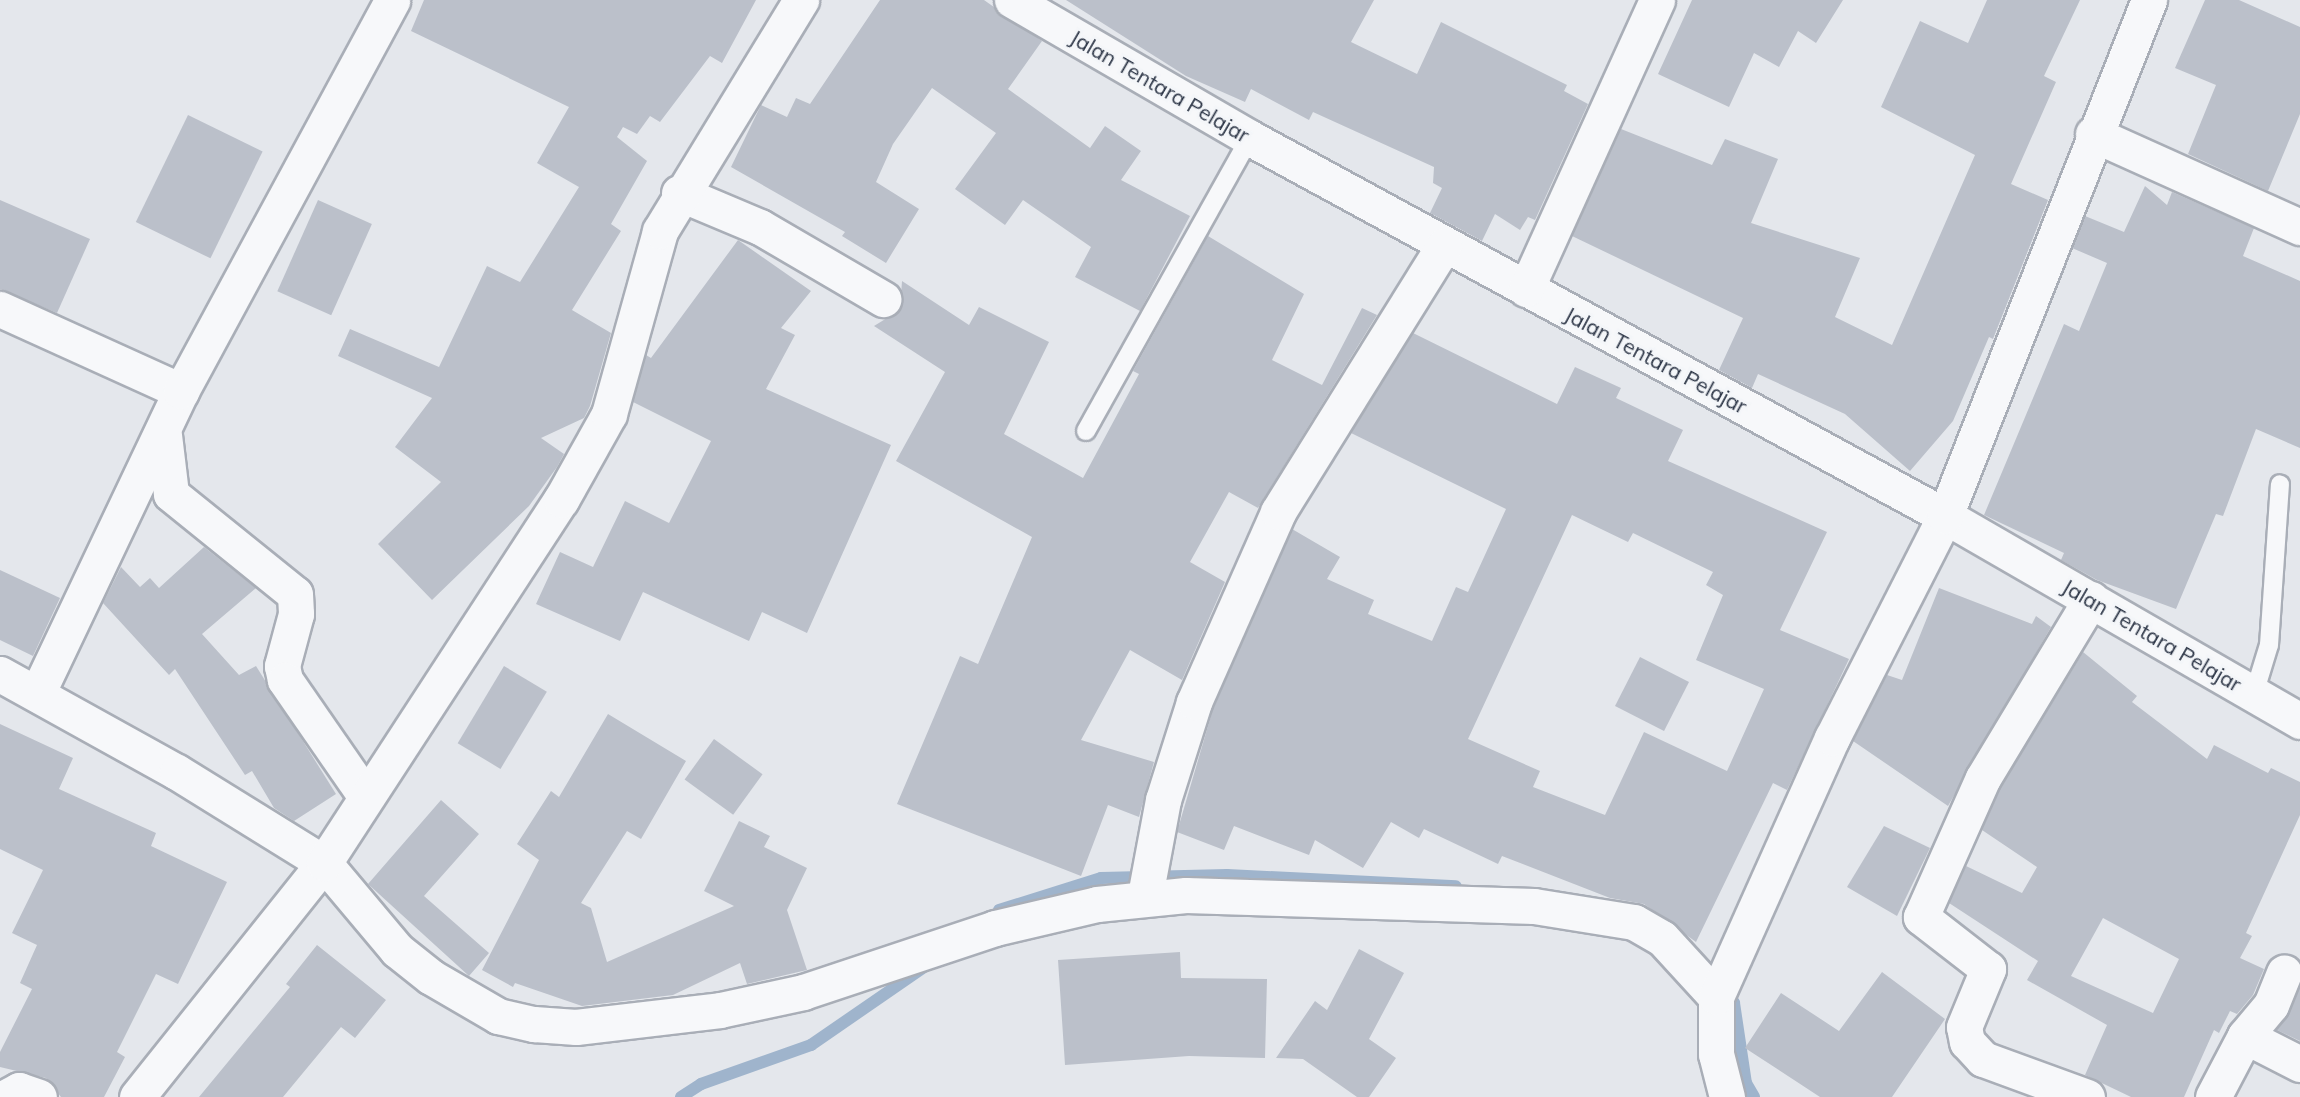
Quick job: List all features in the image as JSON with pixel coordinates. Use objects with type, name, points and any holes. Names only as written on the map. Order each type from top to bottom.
[{"type":"street","points":[[38,691],[181,391],[392,0]]},
{"type":"street","points":[[137,1097],[324,863],[589,454],[617,389],[646,274],[679,193],[801,0]]},
{"type":"street","name":"Jalan Tentara Pelajar","points":[[1012,0],[1250,138],[1945,516],[2300,721]]},
{"type":"street","points":[[1526,289],[1657,0]]},
{"type":"street","points":[[1723,1095],[1716,1054],[1716,997],[1832,737],[1945,516],[2093,134],[2149,0]]},
{"type":"street","points":[[2093,134],[2300,227]]},
{"type":"street","points":[[679,193],[760,227],[883,299]]},
{"type":"street","points":[[1145,896],[1163,800],[1194,702],[1278,512],[1444,245]]},
{"type":"street","points":[[0,309],[181,391]]},
{"type":"street","points":[[164,428],[164,474],[171,494],[295,594],[296,614],[282,666],[285,680],[366,797]]},
{"type":"street","points":[[2087,1097],[1983,1059],[1967,1042],[1964,1027],[1988,969],[1921,917],[1983,778],[2091,599]]},
{"type":"street","points":[[0,674],[38,691],[324,863],[397,950],[432,978],[498,1016],[534,1024],[576,1027],[720,1010],[803,992],[995,928],[1145,896],[1534,906],[1634,922],[1662,938],[1716,997]]},
{"type":"street","points":[[2213,1097],[2245,1037],[2271,1005],[2284,972]]},
{"type":"street","points":[[2245,1037],[2300,1064]]},
{"type":"street","points":[[6,1097],[19,1090],[39,1097]]},
{"type":"lane","points":[[1086,431],[1250,138]]},
{"type":"lane","points":[[2254,694],[2269,645],[2280,484]]},
{"type":"building","points":[[424,0],[756,0],[722,63],[710,56],[660,122],[650,116],[637,134],[623,127],[617,137],[647,161],[611,224],[621,231],[572,310],[611,333],[590,406],[584,418],[541,438],[564,454],[557,467],[529,506],[432,600],[378,544],[441,482],[395,447],[432,398],[338,356],[350,329],[439,367],[487,266],[520,282],[579,187],[537,163],[569,107],[411,31]]},
{"type":"building","points":[[880,0],[984,0],[1042,41],[1008,89],[1090,148],[1105,126],[1141,151],[1121,180],[1190,216],[1140,311],[1075,277],[1091,247],[1023,200],[1005,225],[955,189],[996,133],[932,88],[893,144],[876,182],[919,209],[886,263],[842,236],[845,232],[731,167],[761,105],[787,117],[796,98],[810,104]]},
{"type":"building","points":[[1066,0],[1374,0],[1351,42],[1417,74],[1441,22],[1567,85],[1564,91],[1588,104],[1535,220],[1528,217],[1520,230],[1495,214],[1482,241],[1430,213],[1442,188],[1433,183],[1434,167],[1313,112],[1309,120],[1251,89],[1245,102],[1186,76]]},
{"type":"building","points":[[1692,0],[1843,0],[1816,43],[1798,31],[1779,67],[1754,53],[1729,107],[1658,74]]},
{"type":"building","points":[[1987,0],[2080,0],[2044,76],[2056,82],[2011,184],[2048,200],[1993,339],[1989,337],[1953,421],[1910,471],[1845,414],[1758,374],[1752,388],[1719,370],[1743,318],[1572,236],[1621,129],[1712,165],[1725,139],[1778,159],[1751,223],[1860,258],[1835,317],[1892,345],[1975,155],[1881,107],[1920,21],[1968,43]]},
{"type":"building","points":[[2205,0],[2239,0],[2300,27],[2300,114],[2268,191],[2188,154],[2216,85],[2175,68]]},
{"type":"building","points":[[188,115],[263,151],[210,258],[136,222]]},
{"type":"building","points":[[2145,186],[2167,205],[2172,192],[2254,228],[2243,256],[2300,281],[2300,448],[2256,429],[2223,516],[2216,514],[2176,609],[2097,580],[2061,560],[2064,553],[1984,515],[2064,324],[2079,331],[2107,263],[2072,248],[2085,216],[2124,232]]},
{"type":"building","points":[[0,200],[90,239],[57,313],[0,289]]},
{"type":"building","points":[[318,200],[372,224],[331,315],[277,291]]},
{"type":"building","points":[[1208,236],[1304,294],[1272,360],[1322,385],[1362,308],[1377,315],[1258,508],[1229,492],[1190,562],[1225,582],[1182,680],[1130,650],[1081,740],[1154,762],[1139,817],[1108,805],[1081,876],[897,804],[960,656],[978,664],[1032,537],[896,461],[945,372],[874,326],[900,310],[902,281],[969,325],[979,307],[1049,342],[1004,434],[1083,478],[1139,374],[1133,371]]},
{"type":"building","points":[[738,240],[811,291],[781,328],[795,335],[766,389],[891,445],[807,633],[762,612],[749,641],[643,592],[620,641],[536,604],[560,552],[593,567],[625,501],[669,523],[711,441],[633,402],[646,355],[651,358]]},
{"type":"building","points":[[1413,333],[1557,404],[1575,367],[1621,388],[1616,398],[1683,430],[1668,461],[1827,532],[1780,630],[1849,659],[1787,790],[1773,783],[1696,942],[1644,904],[1610,898],[1502,856],[1498,864],[1424,829],[1419,838],[1391,822],[1363,868],[1315,840],[1309,855],[1234,826],[1224,850],[1177,832],[1213,709],[1292,529],[1340,557],[1327,579],[1374,600],[1368,614],[1432,641],[1456,587],[1468,592],[1506,509],[1351,433]],"holes":[[[1572,515],[1628,542],[1633,533],[1713,572],[1706,585],[1723,595],[1696,660],[1764,689],[1727,771],[1644,732],[1605,815],[1533,787],[1540,771],[1468,739]]]},
{"type":"building","points":[[204,547],[256,588],[202,634],[239,675],[256,666],[336,794],[294,821],[274,808],[252,771],[245,775],[175,669],[169,675],[103,603],[121,567],[140,587],[150,578],[159,588]]},
{"type":"building","points":[[0,570],[60,598],[33,656],[0,640]]},
{"type":"building","points":[[1939,588],[2032,624],[2036,616],[2051,627],[1948,806],[1853,741],[1887,675],[1902,680]]},
{"type":"building","points":[[2083,652],[2137,696],[2132,702],[2207,759],[2214,745],[2268,773],[2271,768],[2300,782],[2300,815],[2246,933],[2252,936],[2240,958],[2264,969],[2253,995],[2237,1014],[2230,1011],[2219,1033],[2214,1030],[2184,1097],[2131,1097],[2085,1075],[2107,1025],[2027,980],[2038,961],[1949,903],[1966,866],[2022,893],[2037,867],[1982,830],[2001,787]],"holes":[[[2103,918],[2179,959],[2153,1013],[2071,976]]]},
{"type":"building","points":[[1640,657],[1689,682],[1664,731],[1615,706]]},
{"type":"building","points":[[504,666],[547,692],[501,769],[458,743]]},
{"type":"building","points":[[608,714],[686,761],[641,839],[627,831],[581,903],[591,908],[607,962],[734,906],[704,891],[739,821],[770,836],[764,847],[807,868],[787,910],[807,970],[747,984],[740,963],[673,995],[582,1006],[515,983],[513,987],[482,970],[539,860],[517,844],[551,791],[559,797]]},
{"type":"building","points":[[0,724],[73,758],[59,789],[156,833],[151,846],[227,882],[178,984],[156,974],[117,1052],[125,1057],[104,1097],[61,1097],[46,1078],[0,1067],[0,1052],[32,989],[20,983],[37,945],[12,933],[43,870],[0,849]]},
{"type":"building","points":[[714,739],[763,774],[733,815],[685,779]]},
{"type":"building","points":[[441,800],[479,834],[424,896],[489,953],[469,976],[368,884]]},
{"type":"building","points":[[1884,826],[1930,848],[1897,916],[1847,887]]},
{"type":"building","points":[[317,945],[386,1000],[355,1038],[341,1027],[283,1097],[199,1097],[290,987],[286,984]]},
{"type":"building","points":[[1359,949],[1404,973],[1369,1039],[1396,1058],[1369,1097],[1357,1097],[1303,1059],[1276,1058],[1315,1001],[1327,1010]]},
{"type":"building","points":[[1180,952],[1181,978],[1267,979],[1265,1058],[1189,1056],[1065,1065],[1058,960]]},
{"type":"building","points":[[1882,972],[1945,1019],[1892,1097],[1820,1097],[1745,1048],[1781,993],[1839,1031]]},
{"type":"building","points":[[2300,986],[2300,1041],[2277,1030]]},
{"type":"waterway","points":[[999,910],[1101,878],[1227,875],[1456,886]]},
{"type":"waterway","points":[[681,1097],[701,1084],[811,1045],[934,960]]},
{"type":"waterway","points":[[1724,988],[1734,1003],[1746,1083],[1754,1097]]}]
